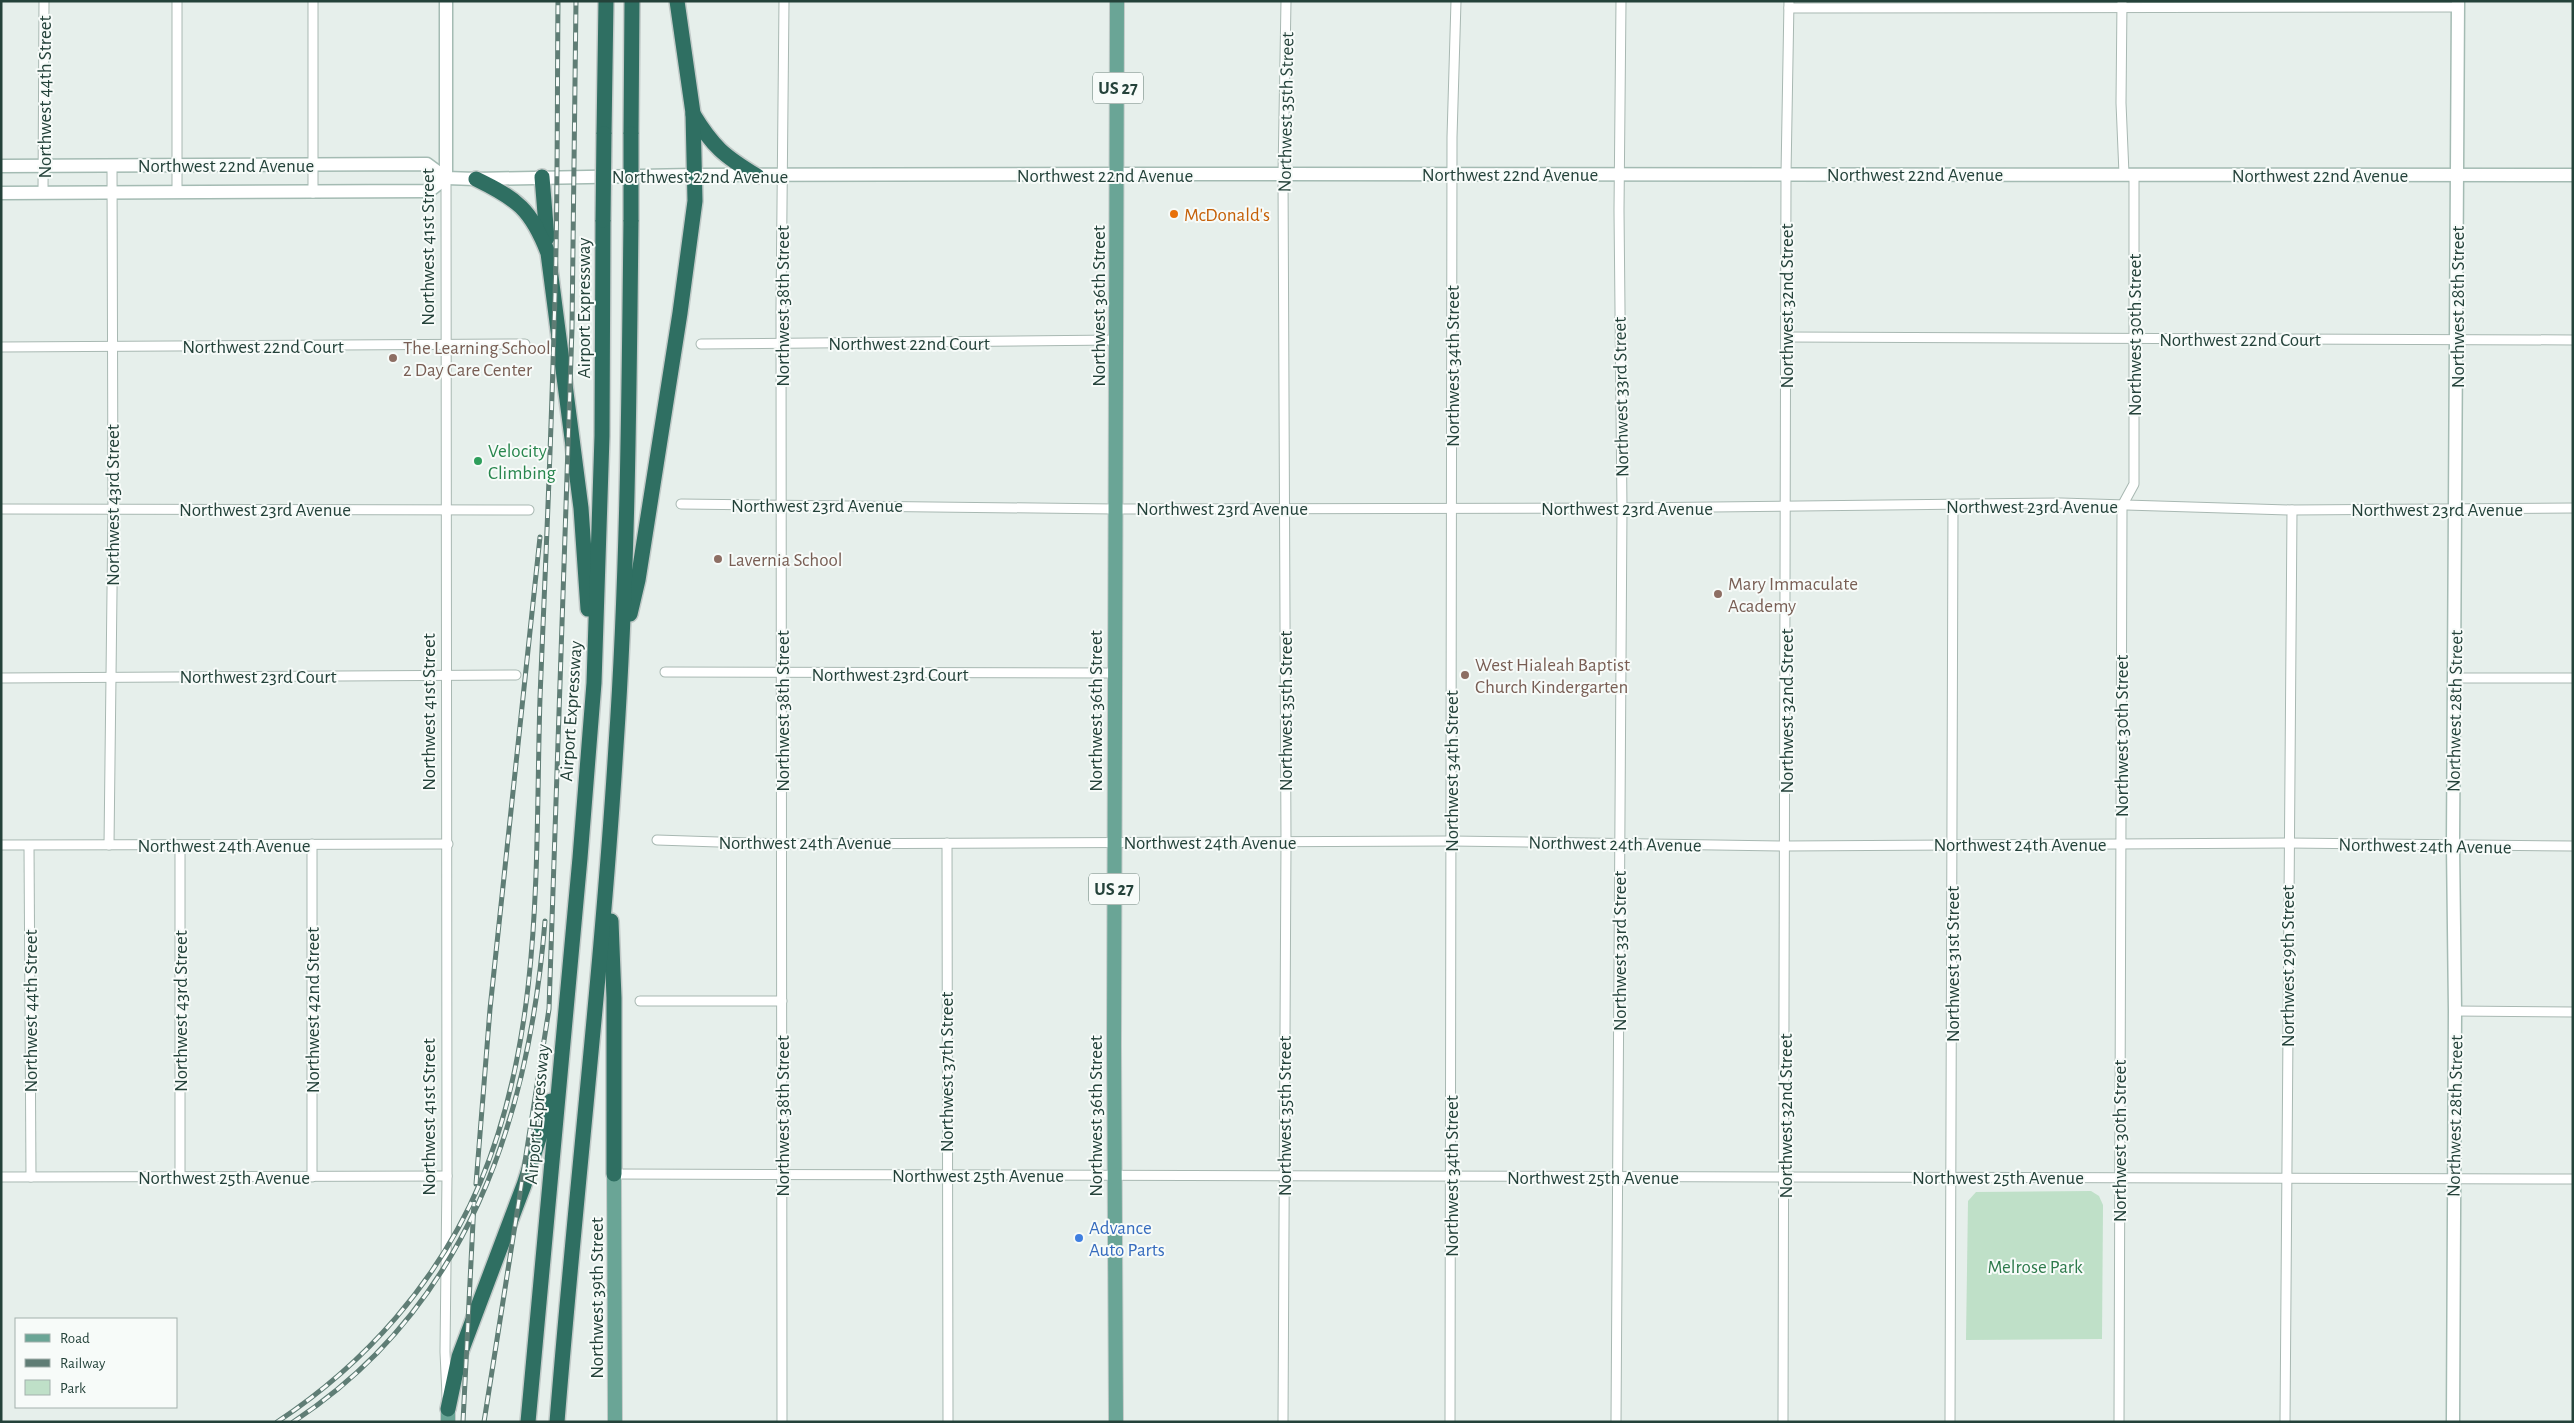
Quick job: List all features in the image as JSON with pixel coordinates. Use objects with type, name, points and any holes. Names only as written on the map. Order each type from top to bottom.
[{"type":"highway","name":"Airport Expressway","points":[[528,1422],[594,683],[602,436],[606,1]]},
{"type":"highway","points":[[557,1422],[608,865],[622,644],[631,220],[632,1]]},
{"type":"highway","points":[[622,644],[638,580],[680,313],[694,208],[693,113],[677,1]]},
{"type":"highway","points":[[693,113],[715,146],[729,159],[757,176]]},
{"type":"highway","points":[[542,177],[548,252],[581,508],[594,683]]},
{"type":"highway","points":[[476,178],[507,194],[525,209],[534,220],[548,252]]},
{"type":"highway","points":[[608,865],[614,998],[614,1174]]},
{"type":"highway","points":[[448,1415],[459,1357],[524,1185],[560,1069]]},
{"type":"main road","name":"Northwest 41st Street","points":[[446,1],[446,178]]},
{"type":"main road","name":"Northwest 36th Street","points":[[1116,1422],[1114,509],[1117,340],[1117,1]]},
{"type":"main road","name":"Northwest 28th Street","points":[[2453,1422],[2455,1011],[2453,845],[2457,507],[2456,175],[2458,4]]},
{"type":"main road","name":"Northwest 22nd Avenue","points":[[1,166],[426,164],[446,178],[693,175],[1117,174],[2573,175]]},
{"type":"main road","name":"Northwest 22nd Avenue","points":[[1,193],[429,191],[446,178]]},
{"type":"main road","name":"Northwest 39th Street","points":[[614,1174],[615,1422]]},
{"type":"street","name":"Northwest 44th Street","points":[[43,193],[44,1]]},
{"type":"street","points":[[177,1],[177,192]]},
{"type":"street","points":[[313,1],[313,193]]},
{"type":"street","name":"Northwest 38th Street","points":[[782,1422],[782,176],[784,1]]},
{"type":"street","name":"Northwest 35th Street","points":[[1283,1422],[1286,841],[1284,174],[1286,1]]},
{"type":"street","name":"Northwest 34th Street","points":[[1450,1422],[1452,174],[1456,1]]},
{"type":"street","name":"Northwest 33rd Street","points":[[1616,1422],[1622,508],[1619,174],[1621,1]]},
{"type":"street","name":"Northwest 30th Street","points":[[2119,1422],[2118,1177],[2122,506],[2134,484],[2135,338],[2129,174],[2121,103],[2122,4]]},
{"type":"street","points":[[1789,5],[2458,4]]},
{"type":"street","name":"Northwest 32nd Street","points":[[1783,1422],[1787,507],[1786,174],[1789,5]]},
{"type":"street","name":"Northwest 43rd Street","points":[[108,845],[114,508],[112,166]]},
{"type":"street","name":"Northwest 41st Street","points":[[446,178],[448,844],[447,1176],[444,1352],[448,1415]]},
{"type":"street","name":"Northwest 22nd Court","points":[[1786,337],[2573,340]]},
{"type":"street","name":"Northwest 22nd Court","points":[[701,344],[1117,340]]},
{"type":"street","name":"Northwest 22nd Court","points":[[1,347],[525,344]]},
{"type":"street","name":"Northwest 23rd Avenue","points":[[681,504],[1114,509],[1284,507],[1622,508],[2061,504],[2292,510],[2457,507],[2573,508]]},
{"type":"street","name":"Northwest 31st Street","points":[[1950,1422],[1953,506]]},
{"type":"street","name":"Northwest 23rd Avenue","points":[[1,509],[529,510]]},
{"type":"street","name":"Northwest 29th Street","points":[[2284,1422],[2292,510]]},
{"type":"street","name":"Northwest 23rd Court","points":[[665,672],[1114,674]]},
{"type":"street","name":"Northwest 23rd Court","points":[[1,678],[516,675]]},
{"type":"street","points":[[2455,678],[2573,678]]},
{"type":"street","name":"Northwest 24th Avenue","points":[[657,840],[782,844],[1451,841],[1786,846],[2288,843],[2573,846]]},
{"type":"street","name":"Northwest 37th Street","points":[[947,843],[948,1422]]},
{"type":"street","name":"Northwest 42nd Street","points":[[312,844],[312,1177]]},
{"type":"street","name":"Northwest 24th Avenue","points":[[1,846],[448,844]]},
{"type":"street","name":"Northwest 43rd Street","points":[[180,845],[180,1178]]},
{"type":"street","name":"Northwest 44th Street","points":[[29,846],[31,1177]]},
{"type":"street","points":[[640,1001],[782,1001]]},
{"type":"street","points":[[2455,1011],[2573,1012]]},
{"type":"street","name":"Northwest 25th Avenue","points":[[614,1174],[782,1176],[947,1174],[1283,1177],[2286,1177],[2573,1179]]},
{"type":"street","name":"Northwest 25th Avenue","points":[[1,1177],[447,1176]]},
{"type":"green space","name":"Melrose Park","points":[[2091,1191],[2099,1196],[2103,1205],[2102,1339],[1966,1340],[1968,1201],[1976,1192]]},
{"type":"railway","points":[[277,1422],[340,1374],[369,1347],[421,1287],[463,1219],[480,1183],[501,1125],[516,1066],[526,1005],[536,882],[540,698],[550,466],[555,286],[558,1]]},
{"type":"railway","points":[[484,1422],[549,1009],[572,328],[576,1]]},
{"type":"railway","points":[[476,1184],[490,1009],[540,537]]},
{"type":"railway","points":[[293,1422],[353,1376],[404,1324],[445,1266],[478,1203],[504,1137],[523,1067],[537,995],[545,921]]},
{"type":"railway","points":[[463,1422],[474,1202]]},
{"type":"place","name":"McDonald's","points":[[1174,214]]},
{"type":"place","name":"The Learning School 2 Day Care Center","points":[[393,358]]},
{"type":"place","name":"Velocity Climbing","points":[[478,461]]},
{"type":"place","name":"Lavernia School","points":[[718,559]]},
{"type":"place","name":"Mary Immaculate Academy","points":[[1718,594]]},
{"type":"place","name":"West Hialeah Baptist Church Kindergarten","points":[[1465,675]]},
{"type":"place","name":"Advance Auto Parts","points":[[1079,1238]]}]
